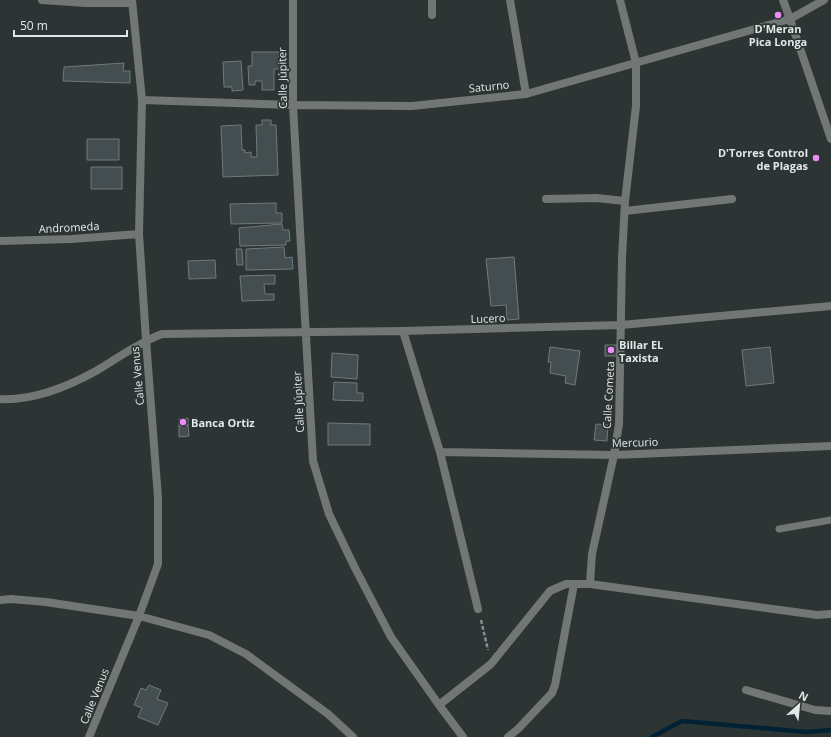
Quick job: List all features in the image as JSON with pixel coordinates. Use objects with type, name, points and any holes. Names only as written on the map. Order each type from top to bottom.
[{"type":"street","points":[[42,0],[86,3],[132,2]]},
{"type":"street","name":"Calle Júpiter","points":[[293,0],[293,105],[313,461],[329,514],[391,637],[463,737]]},
{"type":"street","points":[[432,0],[432,15]]},
{"type":"street","points":[[510,0],[526,94]]},
{"type":"street","name":"Calle Cometa","points":[[590,584],[592,554],[614,454],[618,424],[622,324],[622,258],[625,202],[636,106],[636,63],[620,0]]},
{"type":"street","points":[[782,0],[790,19],[831,139]]},
{"type":"street","name":"Saturno","points":[[142,100],[293,105],[412,106],[526,94],[790,19],[824,0]]},
{"type":"street","name":"Calle Venus","points":[[89,737],[139,616],[158,564],[158,498],[139,234],[142,100],[132,2]]},
{"type":"street","points":[[546,199],[596,198],[625,202]]},
{"type":"street","points":[[625,211],[732,199]]},
{"type":"street","name":"Andromeda","points":[[0,241],[139,234]]},
{"type":"street","name":"Lucero","points":[[0,399],[18,399],[50,392],[94,371],[146,340],[162,334],[403,331],[622,324],[831,306]]},
{"type":"street","points":[[403,331],[440,452],[478,609]]},
{"type":"street","name":"Mercurio","points":[[440,452],[614,454],[831,446]]},
{"type":"street","points":[[439,705],[491,664],[550,591],[566,584],[590,584],[817,614],[831,614]]},
{"type":"street","points":[[508,737],[518,729],[552,693],[555,685],[574,584]]},
{"type":"street","points":[[0,600],[11,599],[46,602],[139,616],[209,635],[246,654],[328,714],[353,737]]},
{"type":"street","points":[[746,690],[815,710],[831,711]]},
{"type":"lane","points":[[779,529],[831,520]]},
{"type":"path","points":[[478,609],[491,664]]},
{"type":"building","points":[[252,52],[279,52],[280,69],[274,69],[274,90],[262,90],[262,81],[255,81],[255,85],[249,85],[248,66],[252,66]]},
{"type":"building","points":[[241,61],[243,90],[232,91],[232,87],[224,87],[223,62]]},
{"type":"building","points":[[124,63],[123,71],[130,71],[130,83],[63,81],[64,67]]},
{"type":"building","points":[[262,120],[271,120],[271,125],[276,125],[278,175],[223,177],[221,126],[241,125],[242,150],[245,150],[245,153],[251,152],[251,157],[257,157],[256,125],[262,125]]},
{"type":"building","points":[[87,139],[119,139],[119,160],[87,160]]},
{"type":"building","points":[[91,167],[122,167],[122,189],[91,189]]},
{"type":"building","points":[[276,203],[276,213],[282,213],[282,223],[231,224],[230,204]]},
{"type":"building","points":[[282,224],[283,230],[289,230],[290,241],[286,241],[286,245],[240,246],[239,228]]},
{"type":"building","points":[[284,247],[285,258],[292,257],[293,269],[246,270],[246,249]]},
{"type":"building","points":[[236,249],[242,249],[243,265],[237,265]]},
{"type":"building","points":[[514,257],[519,319],[507,320],[506,305],[491,306],[486,259]]},
{"type":"building","points":[[215,260],[216,278],[189,279],[188,261]]},
{"type":"building","points":[[275,275],[275,284],[264,284],[265,294],[274,294],[274,300],[242,301],[240,276]]},
{"type":"building","name":"Billar EL Taxista","points":[[605,345],[617,345],[617,356],[605,356]]},
{"type":"building","points":[[550,347],[580,351],[575,385],[565,383],[566,376],[550,373],[551,362],[548,362]]},
{"type":"building","points":[[770,347],[774,383],[746,386],[742,350]]},
{"type":"building","points":[[332,353],[358,355],[357,379],[331,377]]},
{"type":"building","points":[[334,382],[357,383],[357,393],[363,393],[363,401],[333,400]]},
{"type":"building","name":"Banca Ortiz","points":[[188,418],[188,425],[179,426],[179,419]]},
{"type":"building","points":[[328,423],[370,424],[370,445],[328,445]]},
{"type":"building","points":[[596,424],[608,425],[607,441],[594,440]]},
{"type":"building","points":[[188,425],[189,436],[179,437],[179,426]]},
{"type":"building","points":[[149,685],[161,690],[157,699],[168,703],[158,725],[138,717],[142,708],[134,705],[141,688],[146,690]]},
{"type":"waterway","points":[[652,737],[682,721],[806,732],[831,730]]},
{"type":"place","name":"D'Meran Pica Longa","points":[[778,15]]},
{"type":"place","name":"D'Torres Control de Plagas","points":[[816,158]]},
{"type":"place","name":"Billar EL Taxista","points":[[611,350]]},
{"type":"place","name":"Banca Ortiz","points":[[183,422]]}]
